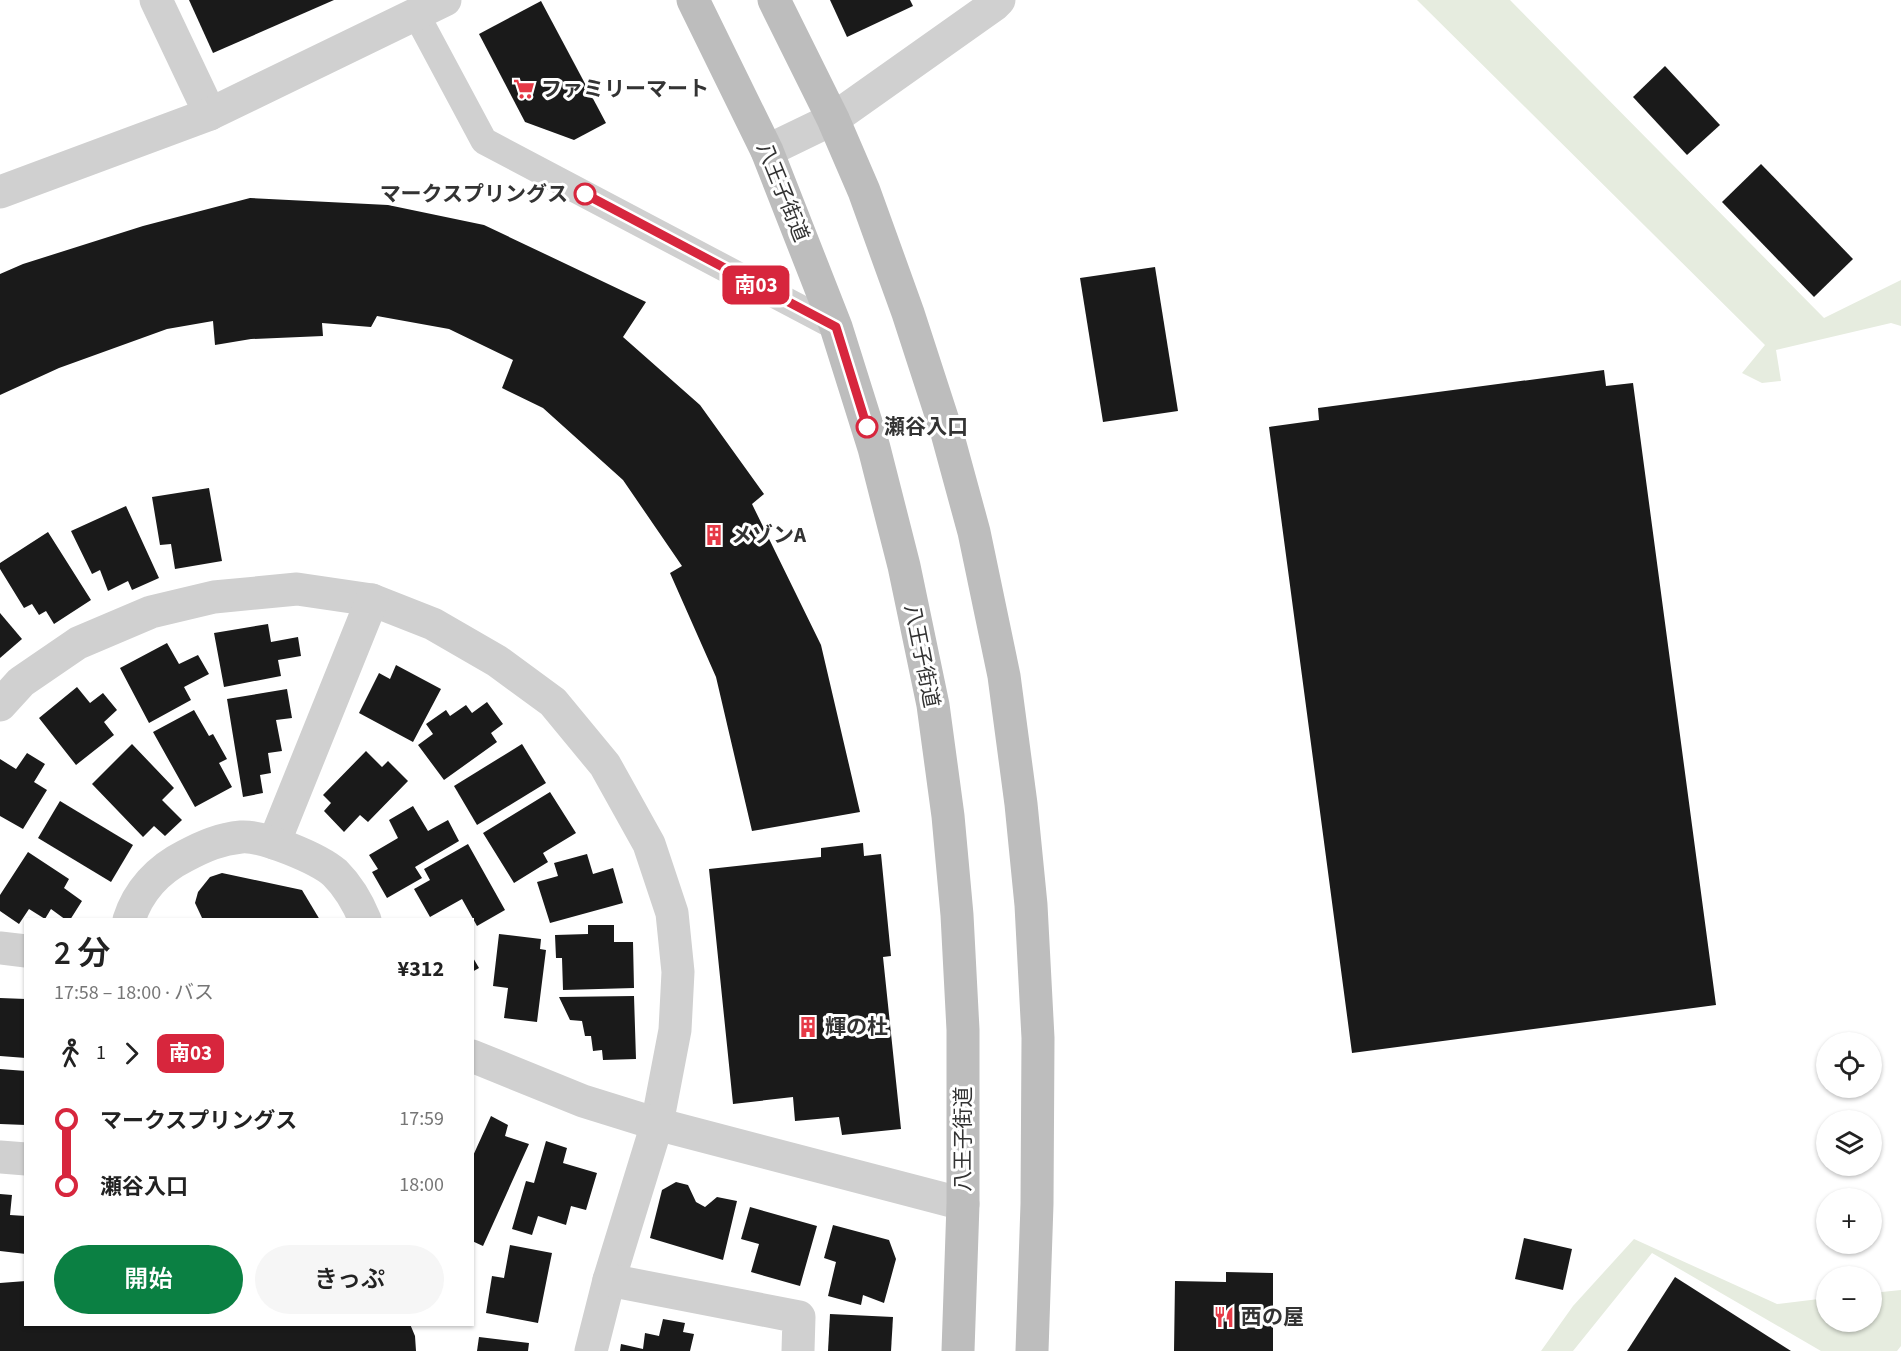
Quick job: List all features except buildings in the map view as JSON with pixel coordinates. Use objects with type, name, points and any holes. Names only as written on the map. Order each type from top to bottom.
[{"type":"street","points":[[156,0],[210,114]]},
{"type":"street","name":"八王子街道","points":[[693,0],[767,151],[836,327],[874,448],[904,566],[933,705],[948,816],[957,915],[963,1030],[963,1204],[958,1351]]},
{"type":"street","points":[[774,0],[833,119],[872,213],[908,313],[947,433],[974,532],[1004,676],[1030,894],[1037,1027],[1037,1204],[1032,1351]]},
{"type":"street","points":[[767,151],[833,119],[999,0]]},
{"type":"street","points":[[0,192],[210,114],[430,7]]},
{"type":"street","points":[[0,705],[21,682],[78,643],[151,612],[214,597],[297,590],[372,600],[433,624],[496,661],[553,702],[605,765],[649,844],[672,913],[678,972],[675,1030],[657,1124],[609,1280],[591,1351]]},
{"type":"street","points":[[274,843],[372,600]]},
{"type":"street","points":[[130,918],[149,882],[176,860],[210,843],[244,837],[294,850],[334,873],[357,902],[364,918]]},
{"type":"street","points":[[0,948],[24,951]]},
{"type":"street","points":[[474,1057],[583,1101],[657,1124],[963,1204]]},
{"type":"street","points":[[0,1157],[24,1159]]},
{"type":"street","points":[[609,1280],[799,1317],[798,1351]]},
{"type":"lane","points":[[430,7],[483,141],[836,327]]},
{"type":"shaded area","points":[[1417,0],[1510,0],[1824,318],[1901,280],[1901,326],[1891,323],[1776,350],[1781,381],[1762,383],[1742,373],[1765,345]]},
{"type":"shaded area","points":[[1634,1239],[1777,1304],[1816,1299],[1816,1332],[1882,1332],[1882,1292],[1901,1290],[1901,1346],[1897,1351],[1821,1351],[1652,1253],[1573,1351],[1541,1351],[1573,1306]]},
{"type":"bus line","name":"南03","points":[[585,194],[836,327],[867,427]]},
{"type":"place","name":"ファミリーマート","points":[[524,89]]},
{"type":"place","name":"マークスプリングス","points":[[585,194]]},
{"type":"place","name":"瀬谷入口","points":[[867,427]]},
{"type":"place","name":"メゾンA","points":[[714,535]]},
{"type":"place","name":"輝の杜","points":[[808,1027]]},
{"type":"place","name":"西の屋","points":[[1224,1317]]}]
